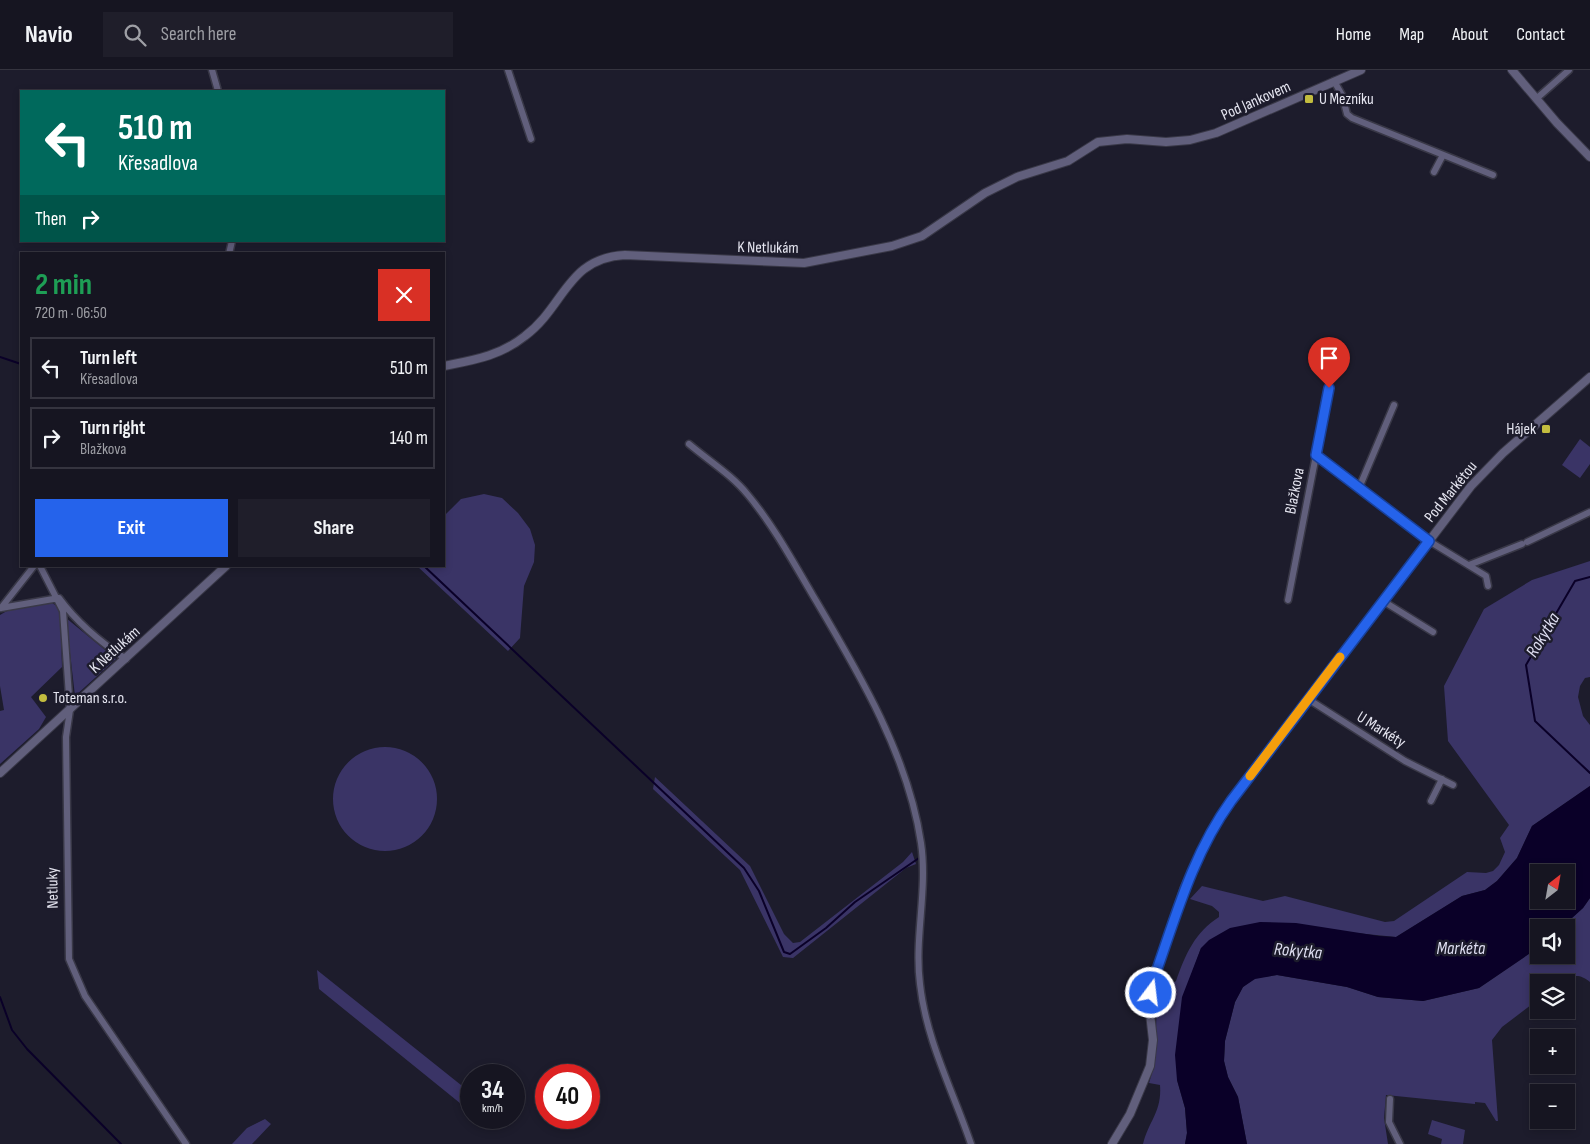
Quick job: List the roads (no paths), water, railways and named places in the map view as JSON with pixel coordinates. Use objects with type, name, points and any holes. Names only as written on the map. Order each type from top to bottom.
[{"type":"street","points":[[212,70],[218,90]]},
{"type":"street","points":[[508,70],[532,139]]},
{"type":"street","name":"Pod Jankovem","points":[[1104,140],[1166,142],[1190,140],[1216,133],[1260,116],[1361,70]]},
{"type":"street","points":[[1512,70],[1590,157]]},
{"type":"street","points":[[1536,99],[1569,70]]},
{"type":"street","points":[[1334,81],[1342,95],[1347,114],[1352,118],[1493,175]]},
{"type":"street","name":"K Netlukám","points":[[445,366],[484,358],[515,344],[543,320],[575,276],[599,260],[625,255],[804,263],[896,244],[922,236],[985,193],[1017,177],[1068,161],[1104,140]]},
{"type":"street","points":[[1434,172],[1443,155]]},
{"type":"street","name":"Pod Markétou","points":[[1112,1144],[1130,1114],[1150,1066],[1153,1040],[1149,1005],[1153,981],[1184,889],[1221,815],[1481,474],[1590,377]]},
{"type":"street","name":"Blažkova","points":[[1288,600],[1329,388]]},
{"type":"street","points":[[1359,488],[1394,406]]},
{"type":"street","points":[[689,444],[736,482],[772,528],[846,651],[885,730],[902,771],[914,808],[921,844],[920,983],[924,1012],[932,1040],[971,1144]]},
{"type":"street","points":[[1316,455],[1429,541],[1486,576],[1488,586]]},
{"type":"street","points":[[1469,565],[1524,543],[1590,512]]},
{"type":"street","points":[[0,609],[33,567]]},
{"type":"street","name":"Netluky","points":[[41,567],[73,617],[101,642],[126,659]]},
{"type":"street","name":"K Netlukám","points":[[0,773],[225,567]]},
{"type":"street","points":[[0,609],[59,598]]},
{"type":"street","name":"Netluky","points":[[59,598],[63,611],[70,710],[66,746],[68,959],[85,996],[186,1144]]},
{"type":"street","points":[[1383,601],[1433,632]]},
{"type":"street","name":"U Markéty","points":[[1308,699],[1398,756],[1453,785]]},
{"type":"street","points":[[1431,801],[1442,780]]},
{"type":"street","points":[[1390,1099],[1389,1122],[1400,1144]]},
{"type":"water","name":"Markéta","points":[[1590,786],[1590,898],[1583,908],[1571,919],[1530,919],[1530,953],[1479,988],[1423,1001],[1378,997],[1347,987],[1277,975],[1255,979],[1243,987],[1235,1002],[1225,1041],[1224,1061],[1228,1077],[1238,1097],[1247,1144],[1185,1144],[1187,1133],[1185,1108],[1177,1080],[1175,1055],[1182,997],[1201,948],[1209,940],[1230,928],[1260,922],[1296,923],[1396,937],[1462,896],[1485,890],[1497,881],[1517,858],[1532,826]]},
{"type":"waterway","points":[[0,357],[20,364]]},
{"type":"waterway","points":[[425,567],[744,868],[759,891],[784,952],[790,954],[826,928],[855,902],[919,858]]},
{"type":"waterway","name":"Rokytka","points":[[1590,577],[1575,581],[1526,665],[1535,721],[1590,773]]},
{"type":"waterway","points":[[0,997],[12,1030],[27,1049],[121,1144]]},
{"type":"place","name":"U Mezníku","points":[[1309,99]]},
{"type":"place","name":"Hájek","points":[[1546,429]]},
{"type":"place","name":"Toteman s.r.o.","points":[[43,698]]}]
